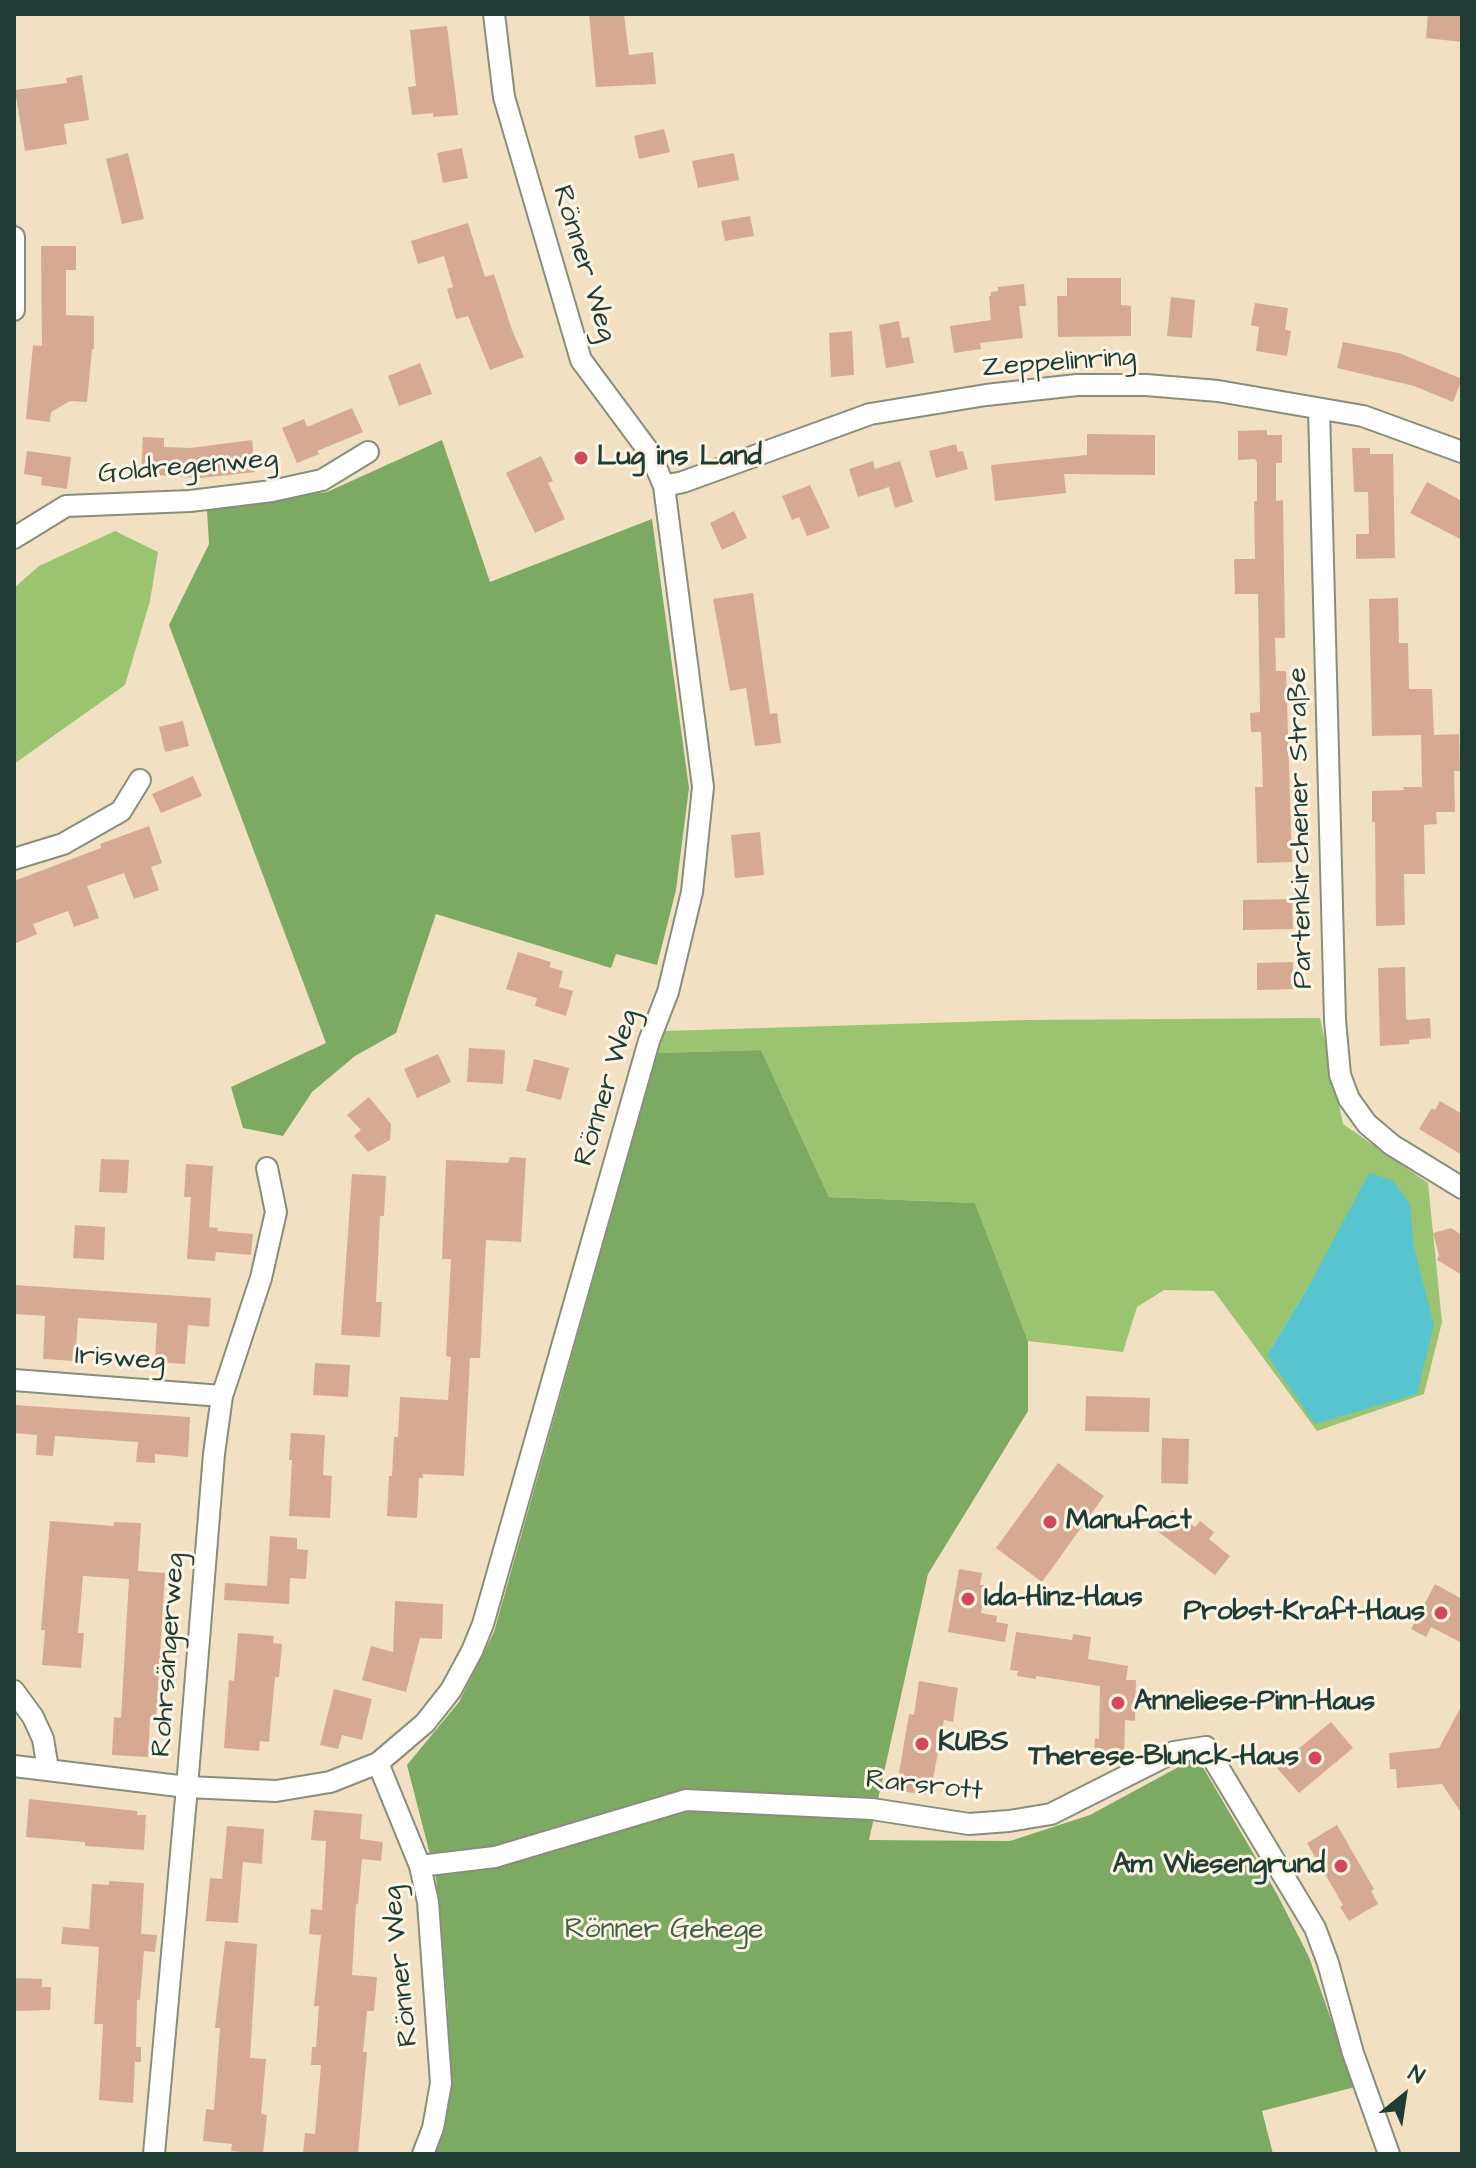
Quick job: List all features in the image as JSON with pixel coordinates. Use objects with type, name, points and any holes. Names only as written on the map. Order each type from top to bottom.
[{"type":"street","name":"Rönner Weg","points":[[423,2154],[433,2128],[441,2083],[428,1902],[420,1866],[378,1763],[425,1723],[451,1690],[483,1624],[649,1041],[668,992],[692,892],[703,787],[664,486],[650,453],[581,360],[504,97],[494,14]]},
{"type":"street","points":[[14,237],[14,310]]},
{"type":"street","name":"Zeppelinring","points":[[664,486],[683,482],[870,414],[986,395],[1077,385],[1146,385],[1218,391],[1363,416],[1462,452]]},
{"type":"street","name":"Partenkirchener Straße","points":[[1319,409],[1335,1020],[1340,1075],[1349,1099],[1367,1124],[1392,1145],[1462,1188]]},
{"type":"street","name":"Goldregenweg","points":[[14,538],[66,506],[190,501],[272,491],[322,480],[368,452]]},
{"type":"street","points":[[14,859],[63,844],[121,811],[140,780]]},
{"type":"street","name":"Rohrsängerweg","points":[[154,2154],[214,1454],[222,1396],[261,1278],[276,1212],[267,1168]]},
{"type":"street","name":"Irisweg","points":[[14,1380],[222,1396]]},
{"type":"street","points":[[14,1691],[39,1729],[48,1769]]},
{"type":"street","name":"Rarsrott","points":[[420,1866],[495,1857],[686,1800],[872,1809],[969,1824],[1009,1821],[1051,1814],[1174,1752],[1206,1747],[1315,1928],[1353,2053],[1389,2154]]},
{"type":"street","points":[[14,1766],[187,1787],[276,1791],[330,1782],[378,1763]]},
{"type":"green space","points":[[442,440],[490,582],[652,519],[689,788],[676,890],[657,965],[616,954],[611,968],[436,914],[396,1033],[355,1056],[312,1092],[283,1136],[243,1128],[231,1087],[326,1043],[169,625],[209,544],[207,509],[327,492]]},
{"type":"green space","points":[[115,531],[158,552],[150,601],[125,685],[14,764],[14,588],[39,566]]},
{"type":"green space","points":[[1320,1018],[1343,1124],[1428,1183],[1442,1322],[1424,1394],[1317,1431],[1214,1291],[1164,1290],[1137,1307],[1123,1352],[1028,1341],[975,1203],[829,1197],[761,1050],[657,1053],[664,1031],[1027,1020]],"holes":[[[1409,1204],[1414,1247],[1267,1355],[1311,1282]]]},
{"type":"green space","name":"Rönner Gehege","points":[[761,1050],[829,1197],[975,1203],[1028,1341],[1028,1411],[928,1574],[869,1840],[1010,1841],[1090,1815],[1197,1757],[1277,1894],[1309,1957],[1355,2087],[1262,2111],[1273,2154],[431,2154],[449,2081],[448,2009],[436,1878],[407,1765],[459,1702],[494,1632],[657,1053]]},
{"type":"water","points":[[1369,1173],[1392,1180],[1410,1204],[1414,1247],[1434,1325],[1417,1394],[1315,1424],[1267,1355],[1311,1282]]},
{"type":"building","points":[[589,14],[624,14],[629,55],[653,52],[656,84],[596,87]]},
{"type":"building","points":[[1428,14],[1462,14],[1462,42],[1426,38]]},
{"type":"building","points":[[447,26],[458,115],[412,115],[408,87],[416,86],[410,30]]},
{"type":"building","points":[[82,75],[89,120],[64,124],[67,144],[25,151],[15,90],[67,83],[66,78]]},
{"type":"building","points":[[664,129],[670,152],[639,159],[634,136]]},
{"type":"building","points":[[462,148],[468,178],[443,183],[437,153]]},
{"type":"building","points":[[128,153],[144,219],[122,224],[106,159]]},
{"type":"building","points":[[734,153],[739,180],[698,188],[692,161]]},
{"type":"building","points":[[750,216],[754,236],[725,241],[721,221]]},
{"type":"building","points":[[468,223],[485,277],[494,274],[524,357],[490,370],[468,316],[456,319],[447,289],[453,287],[444,256],[418,264],[411,241]]},
{"type":"building","points":[[41,246],[76,246],[76,270],[66,270],[66,315],[94,316],[94,349],[87,402],[70,401],[51,412],[50,422],[26,419],[33,345],[42,346]]},
{"type":"building","points":[[1067,278],[1121,278],[1121,305],[1131,306],[1131,336],[1058,337],[1057,296],[1067,296]]},
{"type":"building","points":[[1024,284],[1026,306],[1019,306],[1023,338],[980,343],[981,349],[954,353],[950,326],[991,320],[991,292],[998,291],[998,287]]},
{"type":"building","points":[[1171,297],[1195,300],[1192,338],[1167,336]]},
{"type":"building","points":[[1255,303],[1288,308],[1285,330],[1291,331],[1287,356],[1256,351],[1259,327],[1251,325]]},
{"type":"building","points":[[899,321],[902,338],[909,337],[914,363],[886,368],[879,325]]},
{"type":"building","points":[[852,331],[854,375],[831,377],[829,333]]},
{"type":"building","points":[[1343,342],[1399,353],[1462,379],[1453,402],[1414,386],[1337,368]]},
{"type":"building","points":[[420,363],[432,394],[399,406],[388,376]]},
{"type":"building","points":[[352,408],[363,432],[297,463],[282,428],[304,419],[307,427]]},
{"type":"building","points":[[1267,430],[1267,435],[1282,435],[1282,463],[1276,463],[1276,501],[1283,500],[1285,638],[1275,638],[1276,671],[1286,671],[1292,862],[1257,863],[1255,787],[1263,787],[1261,732],[1251,732],[1250,713],[1260,712],[1258,594],[1235,594],[1234,559],[1255,559],[1254,501],[1257,501],[1257,463],[1255,459],[1238,460],[1238,431]]},
{"type":"building","points":[[1087,434],[1155,435],[1155,475],[1064,474],[1066,493],[995,501],[991,465],[1087,455]]},
{"type":"building","points":[[143,437],[164,438],[164,447],[190,448],[252,440],[255,472],[200,478],[141,474]]},
{"type":"building","points":[[956,444],[958,452],[963,451],[968,469],[936,478],[929,451]]},
{"type":"building","points":[[1352,448],[1370,448],[1370,454],[1393,454],[1395,558],[1356,559],[1356,534],[1369,534],[1368,492],[1354,492]]},
{"type":"building","points":[[27,451],[71,457],[67,489],[41,485],[42,477],[24,474]]},
{"type":"building","points":[[541,456],[553,481],[548,483],[565,519],[535,533],[506,473]]},
{"type":"building","points":[[873,461],[875,469],[900,461],[913,502],[895,508],[889,487],[858,497],[849,469]]},
{"type":"building","points":[[1427,482],[1462,501],[1462,540],[1410,513]]},
{"type":"building","points":[[810,485],[830,528],[807,536],[799,517],[792,520],[782,496]]},
{"type":"building","points":[[734,511],[747,538],[722,550],[710,523]]},
{"type":"building","points":[[753,593],[770,714],[777,713],[781,743],[755,746],[746,688],[730,691],[713,599]]},
{"type":"building","points":[[1398,598],[1399,643],[1408,643],[1409,689],[1432,689],[1434,735],[1459,734],[1460,771],[1454,771],[1455,812],[1436,812],[1437,824],[1424,825],[1425,874],[1404,874],[1405,925],[1376,926],[1372,791],[1422,787],[1421,735],[1372,736],[1369,599]]},
{"type":"building","points":[[183,721],[189,746],[165,752],[159,727]]},
{"type":"building","points":[[193,776],[202,796],[161,813],[152,794]]},
{"type":"building","points":[[149,826],[162,863],[151,867],[159,890],[134,899],[124,873],[87,886],[99,918],[74,927],[68,911],[33,924],[37,934],[14,944],[14,881]]},
{"type":"building","points":[[760,832],[764,875],[735,878],[731,835]]},
{"type":"building","points":[[1292,899],[1293,929],[1243,930],[1243,900]]},
{"type":"building","points":[[518,952],[551,962],[549,967],[563,971],[559,987],[573,991],[566,1016],[535,1006],[537,998],[506,989]]},
{"type":"building","points":[[1293,962],[1294,989],[1257,990],[1257,963]]},
{"type":"building","points":[[1405,967],[1406,1018],[1430,1018],[1431,1038],[1409,1040],[1409,1044],[1380,1046],[1378,968]]},
{"type":"building","points":[[469,1048],[505,1050],[503,1084],[467,1082]]},
{"type":"building","points":[[438,1054],[451,1082],[417,1098],[404,1069]]},
{"type":"building","points":[[534,1059],[569,1068],[561,1100],[526,1091]]},
{"type":"building","points":[[369,1097],[391,1124],[390,1140],[368,1152],[354,1136],[361,1130],[347,1115]]},
{"type":"building","points":[[1440,1101],[1462,1114],[1462,1155],[1419,1129]]},
{"type":"building","points":[[510,1157],[526,1158],[521,1242],[486,1240],[480,1358],[470,1358],[464,1476],[423,1474],[423,1478],[419,1478],[417,1518],[387,1516],[400,1397],[448,1400],[451,1357],[446,1356],[451,1259],[442,1259],[446,1160],[508,1163]]},
{"type":"building","points":[[101,1159],[129,1160],[127,1193],[99,1192]]},
{"type":"building","points":[[186,1164],[213,1166],[209,1227],[218,1228],[217,1231],[253,1234],[251,1255],[216,1252],[215,1261],[187,1259],[191,1197],[184,1197]]},
{"type":"building","points":[[352,1174],[386,1176],[384,1216],[380,1216],[376,1302],[382,1302],[380,1337],[341,1335]]},
{"type":"building","points":[[75,1225],[105,1227],[104,1260],[73,1258]]},
{"type":"building","points":[[1451,1228],[1462,1235],[1462,1275],[1437,1260],[1439,1255],[1433,1233]]},
{"type":"building","points":[[14,1285],[211,1298],[209,1327],[188,1325],[185,1364],[155,1362],[157,1323],[78,1318],[75,1361],[43,1359],[45,1316],[14,1314]]},
{"type":"building","points":[[315,1363],[350,1365],[348,1397],[313,1395]]},
{"type":"building","points":[[1086,1396],[1150,1398],[1149,1432],[1085,1431]]},
{"type":"building","points":[[14,1405],[190,1417],[188,1457],[155,1454],[155,1463],[136,1462],[138,1442],[55,1436],[53,1456],[36,1455],[37,1435],[14,1433]]},
{"type":"building","points":[[291,1433],[325,1435],[323,1475],[332,1476],[330,1518],[289,1516]]},
{"type":"building","points":[[1162,1438],[1189,1439],[1188,1484],[1161,1483]]},
{"type":"building","name":"Manufact","points":[[1058,1463],[1104,1496],[1042,1582],[996,1548]]},
{"type":"building","points":[[1172,1510],[1195,1527],[1200,1521],[1214,1532],[1209,1539],[1230,1556],[1215,1575],[1156,1530]]},
{"type":"building","points":[[50,1521],[114,1526],[114,1522],[141,1523],[138,1571],[165,1573],[156,1720],[150,1719],[148,1757],[112,1755],[114,1717],[121,1718],[129,1579],[83,1576],[78,1633],[84,1633],[81,1668],[42,1665],[45,1630],[41,1630]]},
{"type":"building","points":[[270,1536],[297,1538],[297,1549],[308,1550],[306,1579],[290,1578],[289,1604],[224,1600],[225,1583],[267,1586]]},
{"type":"building","name":"Ida-Hinz-Haus","points":[[959,1569],[982,1573],[980,1585],[986,1585],[981,1613],[997,1616],[996,1622],[1008,1624],[1005,1642],[948,1632]]},
{"type":"building","name":"Probst-Kraft-Haus","points":[[1435,1584],[1462,1599],[1462,1643],[1431,1627],[1426,1637],[1411,1629]]},
{"type":"building","points":[[395,1601],[443,1604],[442,1639],[420,1638],[406,1692],[362,1680],[371,1646],[393,1652]]},
{"type":"building","name":"Anneliese-Pinn-Haus","points":[[1016,1632],[1072,1640],[1073,1634],[1091,1637],[1088,1659],[1128,1666],[1126,1680],[1136,1680],[1135,1721],[1125,1720],[1124,1758],[1094,1757],[1095,1738],[1099,1739],[1100,1686],[1017,1676],[1018,1671],[1010,1670]]},
{"type":"building","points":[[238,1633],[274,1636],[273,1643],[282,1644],[279,1677],[275,1677],[269,1742],[260,1741],[259,1751],[224,1748],[229,1680],[234,1681]]},
{"type":"building","name":"KUBS","points":[[919,1681],[958,1688],[953,1722],[944,1720],[933,1779],[929,1778],[926,1795],[901,1791],[904,1774],[899,1773],[909,1714],[914,1715]]},
{"type":"building","points":[[334,1689],[372,1699],[362,1740],[342,1735],[338,1749],[320,1745]]},
{"type":"building","points":[[1462,1705],[1462,1814],[1442,1784],[1397,1788],[1396,1769],[1390,1769],[1389,1753],[1439,1748]]},
{"type":"building","name":"Therese-Blunck-Haus","points":[[1331,1722],[1353,1748],[1299,1793],[1276,1767]]},
{"type":"building","points":[[29,1799],[137,1811],[137,1815],[146,1815],[144,1850],[85,1846],[85,1842],[26,1837]]},
{"type":"building","points":[[314,1810],[362,1814],[360,1839],[383,1842],[381,1861],[362,1859],[356,1904],[352,1975],[377,1977],[374,2011],[367,2011],[363,2052],[367,2052],[358,2154],[303,2154],[305,2133],[315,2134],[321,2065],[311,2065],[312,2047],[316,2047],[319,2006],[314,2006],[321,1935],[309,1934],[311,1909],[322,1910],[326,1841],[311,1840]]},
{"type":"building","name":"Am Wiesengrund","points":[[1337,1825],[1374,1889],[1371,1891],[1378,1904],[1349,1921],[1307,1843]]},
{"type":"building","points":[[227,1826],[264,1829],[262,1864],[243,1862],[238,1923],[206,1921],[210,1878],[222,1879]]},
{"type":"building","points":[[109,1881],[144,1883],[141,1934],[157,1935],[155,1952],[144,1951],[140,2000],[137,2000],[136,2047],[141,2047],[141,2062],[135,2062],[133,2103],[99,2100],[103,2024],[94,2024],[99,1947],[61,1944],[63,1927],[89,1929],[92,1884],[109,1885]]},
{"type":"building","points":[[225,1941],[257,1944],[250,2058],[266,2059],[261,2114],[267,2115],[263,2154],[231,2151],[232,2144],[203,2141],[206,2109],[214,2110],[220,2028],[215,2028]]},
{"type":"building","points":[[14,1978],[42,1979],[42,1987],[51,1987],[50,2010],[14,2011]]},
{"type":"place","name":"Lug ins Land","points":[[581,458]]},
{"type":"place","name":"Manufact","points":[[1050,1522]]},
{"type":"place","name":"Ida-Hinz-Haus","points":[[968,1599]]},
{"type":"place","name":"Probst-Kraft-Haus","points":[[1441,1613]]},
{"type":"place","name":"Anneliese-Pinn-Haus","points":[[1118,1703]]},
{"type":"place","name":"KUBS","points":[[922,1744]]},
{"type":"place","name":"Therese-Blunck-Haus","points":[[1315,1758]]},
{"type":"place","name":"Am Wiesengrund","points":[[1341,1866]]}]
